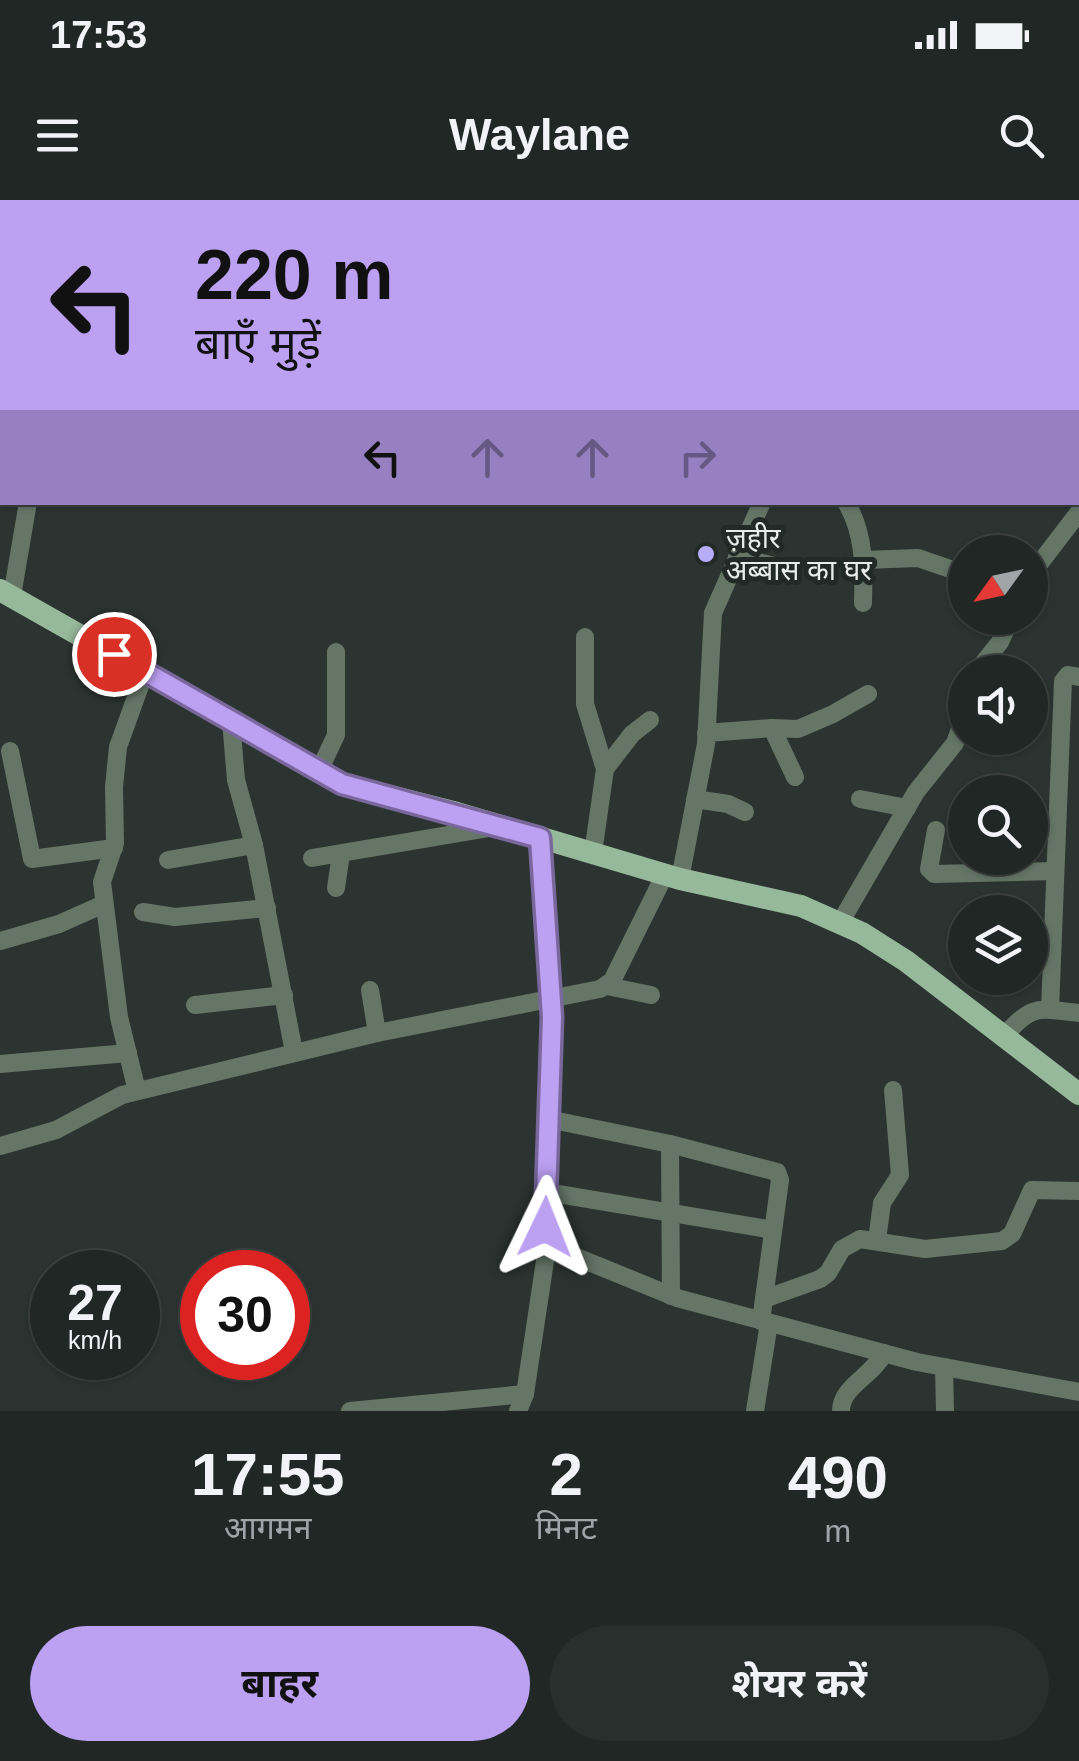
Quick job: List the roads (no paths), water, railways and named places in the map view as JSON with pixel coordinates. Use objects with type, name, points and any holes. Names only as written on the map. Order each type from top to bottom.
[{"type":"main road","points":[[6,593],[342,784],[672,876],[801,906],[840,923],[906,961],[1079,1094]]},
{"type":"street","points":[[6,593],[27,505]]},
{"type":"street","points":[[607,986],[672,876],[695,800],[706,733],[713,613],[761,505]]},
{"type":"street","points":[[847,505],[864,560],[864,603]]},
{"type":"street","points":[[1048,552],[1079,512]]},
{"type":"street","points":[[737,556],[778,567]]},
{"type":"street","points":[[864,560],[918,558],[948,568]]},
{"type":"street","points":[[585,637],[585,704],[605,769],[592,853]]},
{"type":"street","points":[[319,771],[336,735],[336,652]]},
{"type":"street","points":[[137,1091],[120,1017],[102,878],[114,848],[118,748],[145,672]]},
{"type":"street","points":[[1050,1010],[1063,681],[1068,675],[1079,676]]},
{"type":"street","points":[[706,733],[798,730],[868,694]]},
{"type":"street","points":[[605,769],[632,734],[650,720]]},
{"type":"street","points":[[231,721],[236,780],[254,845],[294,1052]]},
{"type":"street","points":[[772,728],[795,777]]},
{"type":"street","points":[[10,751],[32,859],[114,848]]},
{"type":"street","points":[[840,923],[923,782],[948,752]]},
{"type":"street","points":[[1060,760],[1079,763]]},
{"type":"street","points":[[860,799],[907,808]]},
{"type":"street","points":[[695,800],[728,804],[745,812]]},
{"type":"street","points":[[312,858],[500,826]]},
{"type":"street","points":[[936,830],[928,869],[934,874],[1054,871]]},
{"type":"street","points":[[350,1411],[522,1402],[548,1242],[545,1227],[551,1000],[540,838]]},
{"type":"street","points":[[168,860],[254,845]]},
{"type":"street","points":[[336,888],[341,854]]},
{"type":"street","points":[[0,940],[59,924],[104,904]]},
{"type":"street","points":[[143,912],[175,916],[267,908]]},
{"type":"street","points":[[0,1146],[56,1130],[110,1099],[294,1052],[607,986],[651,995]]},
{"type":"street","points":[[370,990],[377,1034]]},
{"type":"street","points":[[195,1005],[284,995]]},
{"type":"street","points":[[1004,1036],[1028,1012],[1079,1013]]},
{"type":"street","points":[[0,1064],[128,1053]]},
{"type":"street","points":[[877,1240],[882,1202],[900,1175],[893,1090]]},
{"type":"street","points":[[548,1119],[670,1144],[776,1172],[780,1180],[764,1299],[756,1411]]},
{"type":"street","points":[[670,1144],[671,1296]]},
{"type":"street","points":[[764,1299],[820,1279],[842,1249],[860,1238],[925,1249],[1002,1241],[1012,1234],[1032,1190],[1079,1191]]},
{"type":"street","points":[[546,1192],[773,1230]]},
{"type":"street","points":[[548,1242],[671,1296],[884,1353],[1079,1392]]},
{"type":"street","points":[[841,1411],[844,1395],[874,1370],[884,1353]]},
{"type":"street","points":[[944,1367],[945,1411]]},
{"type":"place","name":"ज़हीर अब्बास का घर","points":[[706,554]]}]
